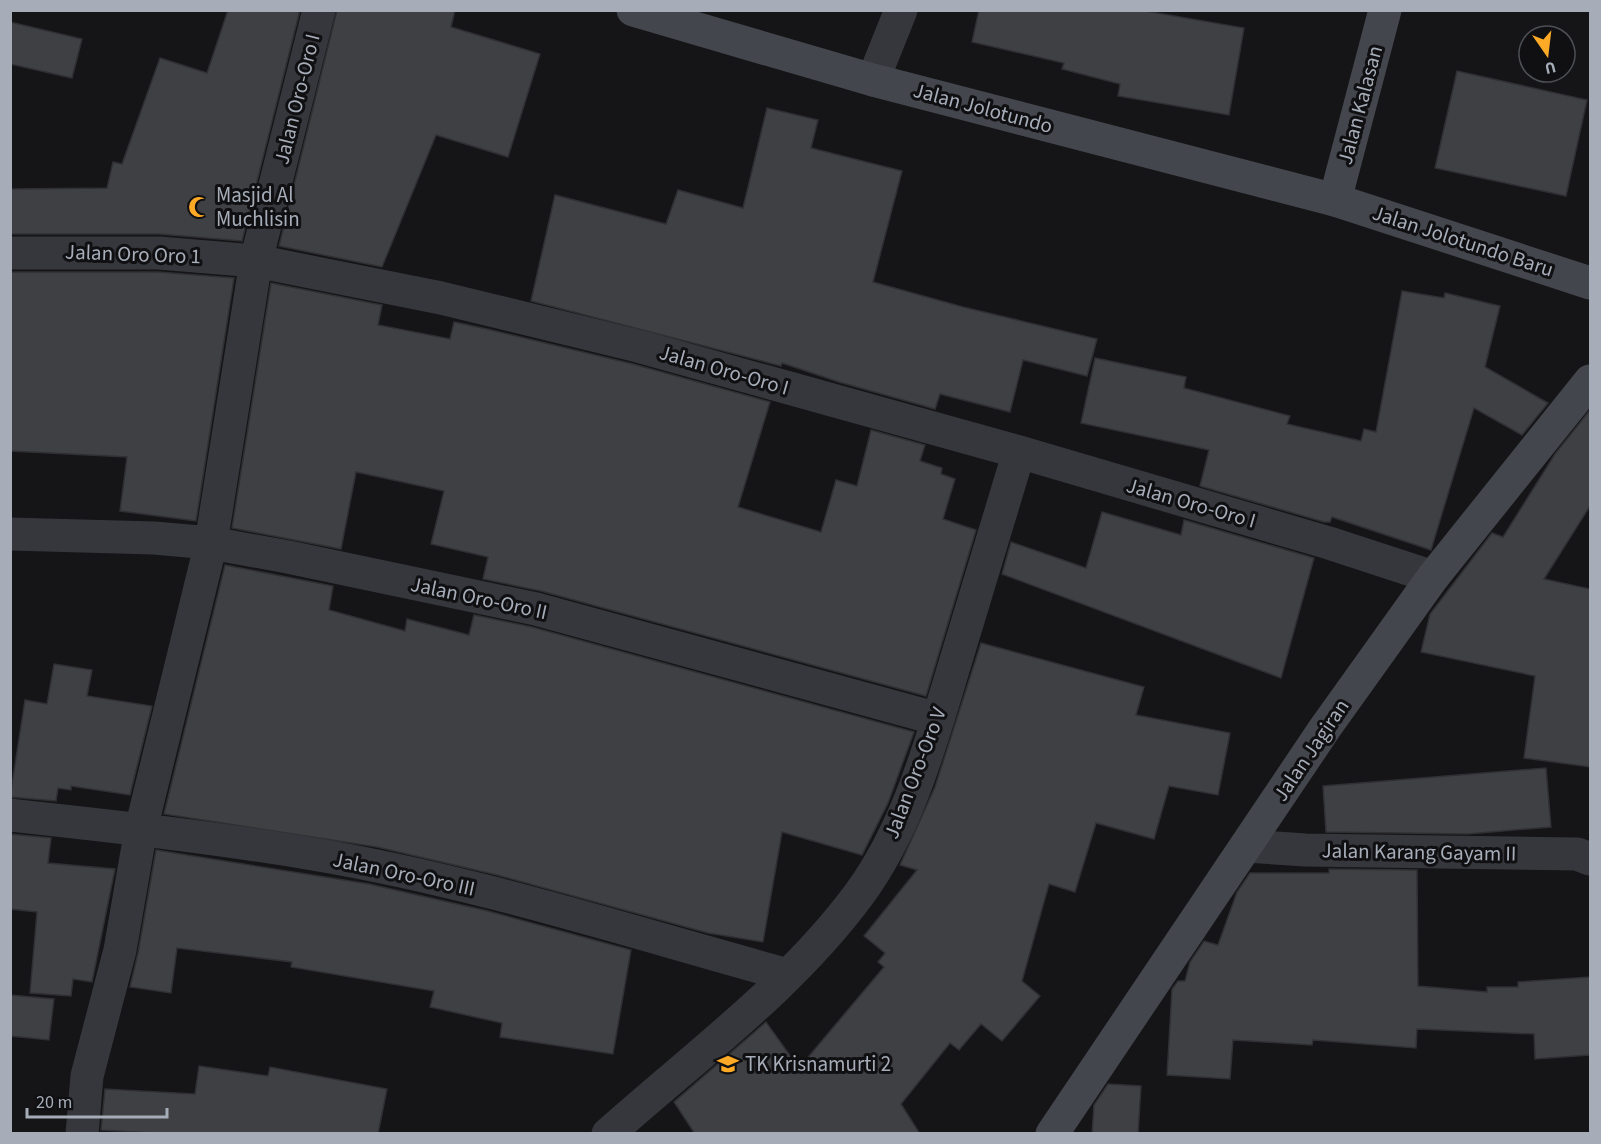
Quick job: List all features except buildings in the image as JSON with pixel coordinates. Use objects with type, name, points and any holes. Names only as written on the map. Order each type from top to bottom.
[{"type":"street","name":"Jalan Oro-Oro I","points":[[319,10],[256,261],[441,298],[638,346],[1019,452],[1329,543],[1433,577]]},
{"type":"street","name":"Jalan Jolotundo","points":[[633,10],[873,80],[1335,200]]},
{"type":"street","points":[[873,80],[902,10]]},
{"type":"street","name":"Jalan Kalasan","points":[[1335,200],[1385,10]]},
{"type":"street","name":"Jalan Jolotundo Baru","points":[[1335,200],[1590,283]]},
{"type":"street","name":"Jalan Oro Oro 1","points":[[10,253],[159,254],[256,261]]},
{"type":"street","points":[[82,1134],[87,1076],[120,950],[141,829],[211,543],[256,261]]},
{"type":"street","name":"Jalan Jagiran","points":[[1052,1134],[1325,728],[1433,577],[1590,381]]},
{"type":"street","name":"Jalan Oro-Oro V","points":[[608,1134],[788,975],[832,929],[860,892],[882,857],[899,825],[938,719],[1019,452]]},
{"type":"street","name":"Jalan Oro-Oro II","points":[[10,534],[82,535],[211,543],[536,609],[938,719]]},
{"type":"street","name":"Jalan Oro-Oro III","points":[[10,815],[141,829],[314,854],[475,889],[788,975]]},
{"type":"street","name":"Jalan Karang Gayam II","points":[[1246,846],[1305,850],[1576,854],[1590,859]]},
{"type":"place","name":"Masjid Al Muchlisin","points":[[199,207]]},
{"type":"place","name":"TK Krisnamurti 2","points":[[728,1064]]}]
